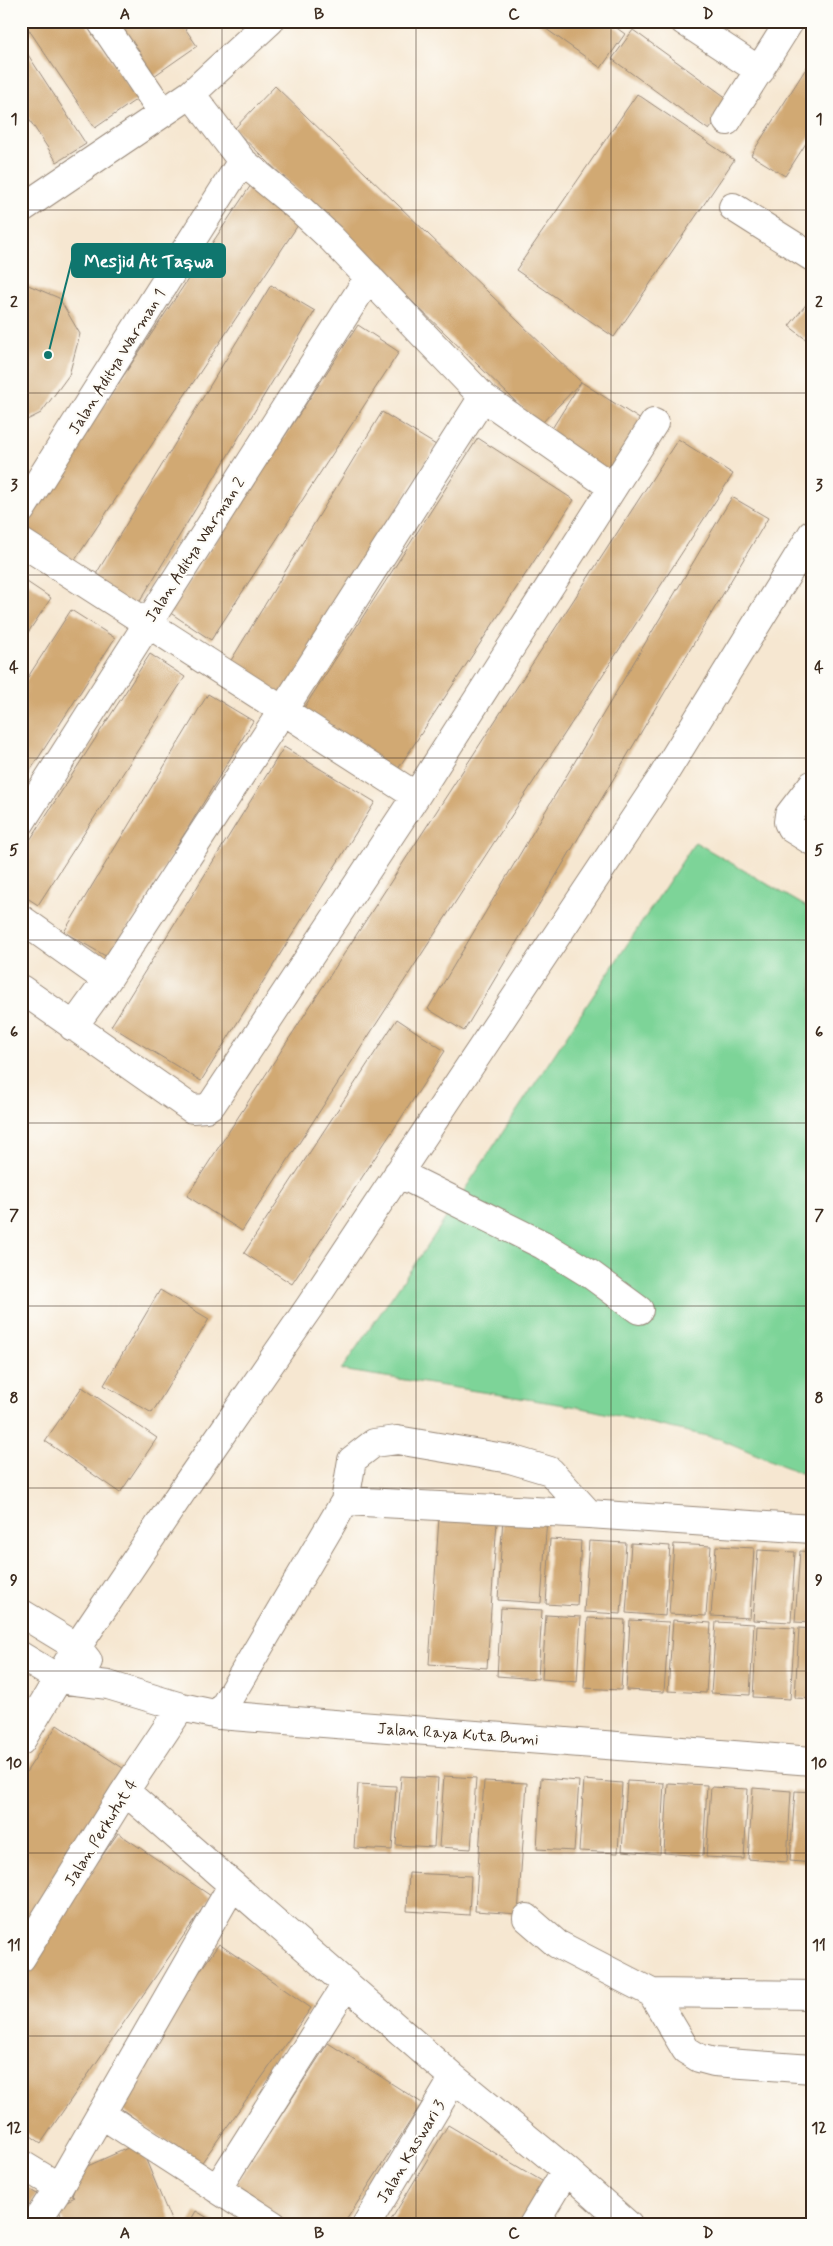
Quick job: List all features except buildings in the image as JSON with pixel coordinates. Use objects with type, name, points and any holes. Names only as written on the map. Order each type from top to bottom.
[{"type":"street","points":[[101,21],[163,113]]},
{"type":"street","points":[[25,198],[191,94],[270,21]]},
{"type":"street","points":[[684,21],[760,70]]},
{"type":"street","points":[[727,121],[790,21]]},
{"type":"street","points":[[191,94],[242,161],[301,210],[483,397],[612,487]]},
{"type":"street","name":"Jalan Aditya Warman 1","points":[[21,510],[242,161]]},
{"type":"street","points":[[733,206],[812,257]]},
{"type":"street","name":"Jalan Aditya Warman 2","points":[[21,822],[368,278]]},
{"type":"street","points":[[73,1027],[107,980],[283,710],[483,397]]},
{"type":"street","points":[[21,989],[192,1109],[206,1108],[212,1104],[416,796],[654,423]]},
{"type":"street","points":[[21,1741],[77,1648],[661,779],[812,534]]},
{"type":"street","points":[[21,542],[416,796]]},
{"type":"street","points":[[812,785],[789,815],[788,822],[791,828],[812,841]]},
{"type":"street","points":[[21,919],[107,980]]},
{"type":"street","points":[[398,1173],[544,1245],[590,1274],[639,1310]]},
{"type":"street","points":[[219,1715],[346,1501],[352,1460],[374,1443],[397,1440],[510,1459],[550,1471],[589,1514]]},
{"type":"street","points":[[346,1501],[589,1514],[812,1529]]},
{"type":"street","points":[[21,1613],[77,1648],[108,1685]]},
{"type":"street","points":[[21,1656],[59,1679]]},
{"type":"street","name":"Jalan Raya Kuta Bumi","points":[[59,1679],[108,1685],[181,1707],[219,1715],[812,1761]]},
{"type":"street","name":"Jalan Perkutut 4","points":[[21,1958],[125,1791],[181,1707]]},
{"type":"street","points":[[125,1791],[346,1985],[454,2078],[566,2170],[628,2225]]},
{"type":"street","points":[[34,2225],[59,2187],[232,1886]]},
{"type":"street","points":[[527,1918],[557,1944],[652,1993],[812,1995]]},
{"type":"street","points":[[217,2189],[346,1985]]},
{"type":"street","points":[[652,1993],[686,2050],[699,2058],[714,2062],[812,2069]]},
{"type":"street","name":"Jalan Kaswari 3","points":[[366,2225],[454,2078]]},
{"type":"street","points":[[101,2114],[274,2225]]},
{"type":"street","points":[[21,2164],[59,2187]]},
{"type":"street","points":[[533,2225],[566,2170]]},
{"type":"green space","points":[[695,842],[812,910],[812,1478],[720,1439],[578,1407],[341,1370],[432,1239]]},
{"type":"place","name":"Mesjid At Taqwa","points":[[48,355]]}]
